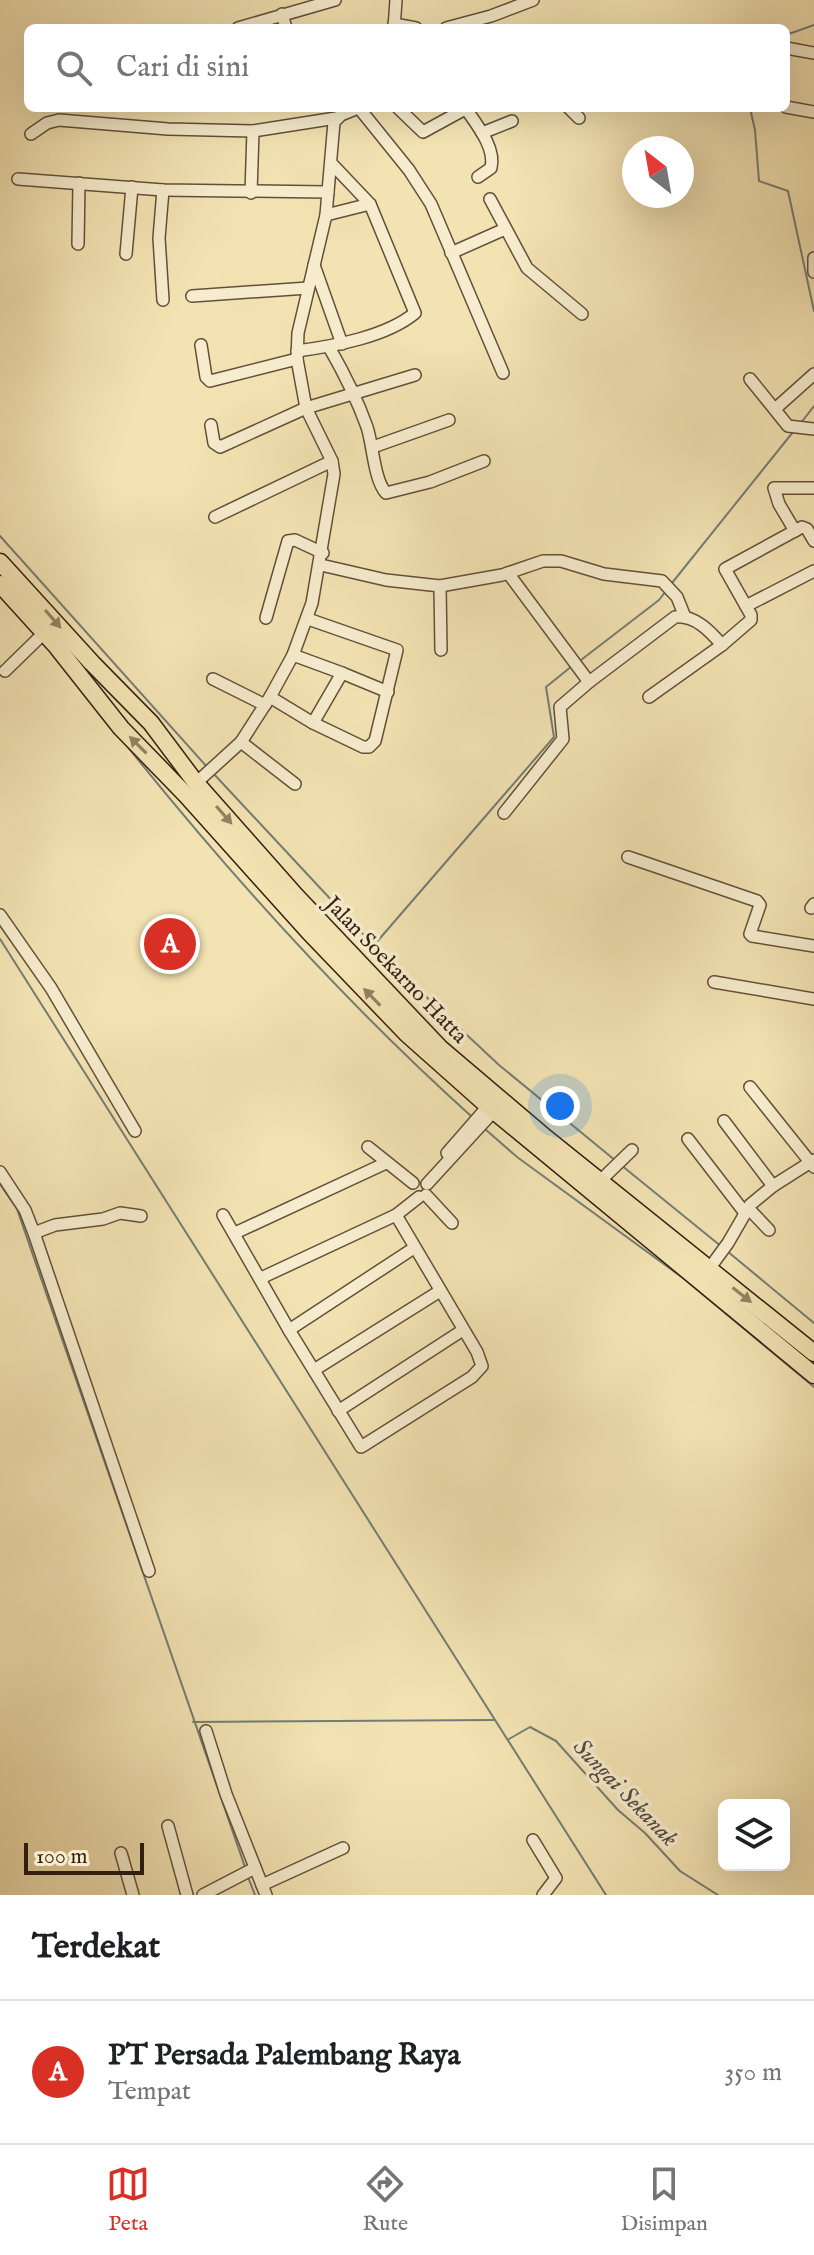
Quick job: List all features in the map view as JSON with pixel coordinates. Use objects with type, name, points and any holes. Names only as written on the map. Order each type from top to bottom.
[{"type":"highway","name":"Jalan Soekarno Hatta","points":[[0,562],[132,702],[396,1012],[488,1113],[814,1375]]},
{"type":"highway","name":"Jalan Soekarno Hatta","points":[[0,584],[121,728],[396,1012],[814,1353]]},
{"type":"street","points":[[251,24],[335,0]]},
{"type":"street","points":[[394,24],[396,0]]},
{"type":"street","points":[[461,24],[533,0]]},
{"type":"street","points":[[282,14],[285,24]]},
{"type":"street","points":[[790,49],[814,53]]},
{"type":"street","points":[[790,108],[814,112]]},
{"type":"street","points":[[31,134],[47,123],[59,120],[168,129],[253,131],[336,118],[349,112]]},
{"type":"street","points":[[361,112],[423,189],[503,373]]},
{"type":"street","points":[[402,112],[421,132],[458,112]]},
{"type":"street","points":[[469,112],[482,133],[492,163],[491,168],[478,177]]},
{"type":"street","points":[[573,112],[579,118]]},
{"type":"street","points":[[200,780],[241,742],[268,701],[308,619],[322,559],[327,507],[333,485],[332,461],[306,408],[297,355],[298,333],[326,215],[336,118]]},
{"type":"street","points":[[482,133],[512,121]]},
{"type":"street","points":[[251,193],[253,131]]},
{"type":"street","points":[[201,345],[206,377],[210,381],[342,344],[393,326],[415,313],[370,204],[332,164]]},
{"type":"street","points":[[18,179],[163,190],[328,192]]},
{"type":"street","points":[[78,244],[79,183]]},
{"type":"street","points":[[126,254],[132,187]]},
{"type":"street","points":[[163,190],[159,238],[163,300]]},
{"type":"street","points":[[490,199],[531,273],[582,314]]},
{"type":"street","points":[[326,215],[370,204]]},
{"type":"street","points":[[451,253],[505,229]]},
{"type":"street","points":[[814,258],[814,272]]},
{"type":"street","points":[[314,265],[342,344]]},
{"type":"street","points":[[192,296],[308,288]]},
{"type":"street","points":[[329,347],[354,393],[373,447],[381,486],[387,494],[430,482],[484,461]]},
{"type":"street","points":[[775,409],[814,374]]},
{"type":"street","points":[[211,425],[214,443],[220,447],[306,408],[415,375]]},
{"type":"street","points":[[750,379],[795,428],[814,429]]},
{"type":"street","points":[[373,447],[449,420]]},
{"type":"street","points":[[215,517],[332,461]]},
{"type":"street","points":[[795,531],[779,504],[774,488],[814,488]]},
{"type":"street","points":[[649,697],[722,645],[751,620],[725,569],[805,527],[814,541]]},
{"type":"street","points":[[266,618],[288,541],[295,540],[322,559],[386,580],[440,586],[508,573],[552,560],[604,574],[650,578],[669,587],[684,608],[685,617]]},
{"type":"street","points":[[746,606],[814,571]]},
{"type":"street","points":[[508,573],[589,682]]},
{"type":"street","points":[[440,586],[441,650]]},
{"type":"street","points":[[504,813],[563,739],[560,707],[589,682],[671,620],[685,617],[707,629],[722,645]]},
{"type":"street","points":[[213,679],[369,747],[375,741],[398,654],[396,648],[308,619]]},
{"type":"street","points":[[5,671],[44,633]]},
{"type":"street","points":[[293,655],[388,692]]},
{"type":"street","points":[[313,723],[342,673]]},
{"type":"street","points":[[241,742],[295,784]]},
{"type":"street","points":[[628,857],[757,901],[760,905],[752,936],[814,946]]},
{"type":"street","points":[[0,915],[51,988],[135,1131]]},
{"type":"street","points":[[714,982],[814,999]]},
{"type":"street","points":[[709,1269],[747,1211],[773,1186],[813,1163],[750,1087]]},
{"type":"street","points":[[261,1278],[396,1215],[488,1113]]},
{"type":"street","points":[[724,1121],[773,1186]]},
{"type":"street","points":[[688,1139],[747,1211],[769,1230]]},
{"type":"street","points":[[368,1147],[422,1188],[452,1223]]},
{"type":"street","points":[[600,1181],[632,1150]]},
{"type":"street","points":[[235,1233],[386,1163]]},
{"type":"street","points":[[0,1172],[25,1210],[34,1233],[149,1571]]},
{"type":"street","points":[[34,1233],[55,1225],[100,1220],[120,1213],[141,1216]]},
{"type":"street","points":[[223,1215],[361,1447],[480,1371],[480,1359],[396,1215]]},
{"type":"street","points":[[289,1330],[414,1248]]},
{"type":"street","points":[[314,1370],[440,1291]]},
{"type":"street","points":[[338,1411],[463,1330]]},
{"type":"street","points":[[206,1731],[248,1872],[264,1890],[343,1848]]},
{"type":"street","points":[[168,1826],[187,1895]]},
{"type":"street","points":[[533,1840],[556,1878],[543,1895]]},
{"type":"street","points":[[121,1853],[133,1895]]},
{"type":"street","points":[[203,1895],[248,1872]]},
{"type":"waterway","points":[[790,34],[814,25]]},
{"type":"waterway","points":[[751,112],[759,181],[788,191],[814,311]]},
{"type":"waterway","points":[[800,424],[814,406]]},
{"type":"waterway","points":[[672,583],[793,432]]},
{"type":"waterway","points":[[0,536],[208,768]]},
{"type":"waterway","points":[[581,660],[659,600],[666,591]]},
{"type":"waterway","points":[[375,944],[554,737],[546,687],[572,666]]},
{"type":"waterway","points":[[127,746],[207,843],[292,938],[380,1030],[471,1116]]},
{"type":"waterway","points":[[212,772],[390,963],[499,1065],[616,1161]]},
{"type":"waterway","points":[[0,939],[606,1895]]},
{"type":"waterway","points":[[485,1129],[517,1157],[683,1278],[814,1387]]},
{"type":"waterway","points":[[621,1165],[722,1247]]},
{"type":"waterway","points":[[0,1184],[17,1209],[245,1867]]},
{"type":"waterway","points":[[727,1251],[814,1323]]},
{"type":"waterway","points":[[193,1722],[494,1720]]},
{"type":"waterway","name":"Sungai Sekanak","points":[[509,1739],[530,1727],[556,1741],[618,1810],[645,1833],[680,1871],[718,1895]]},
{"type":"waterway","points":[[248,1877],[255,1895]]},
{"type":"place","name":"PT Persada Palembang Raya","points":[[170,944]]}]
